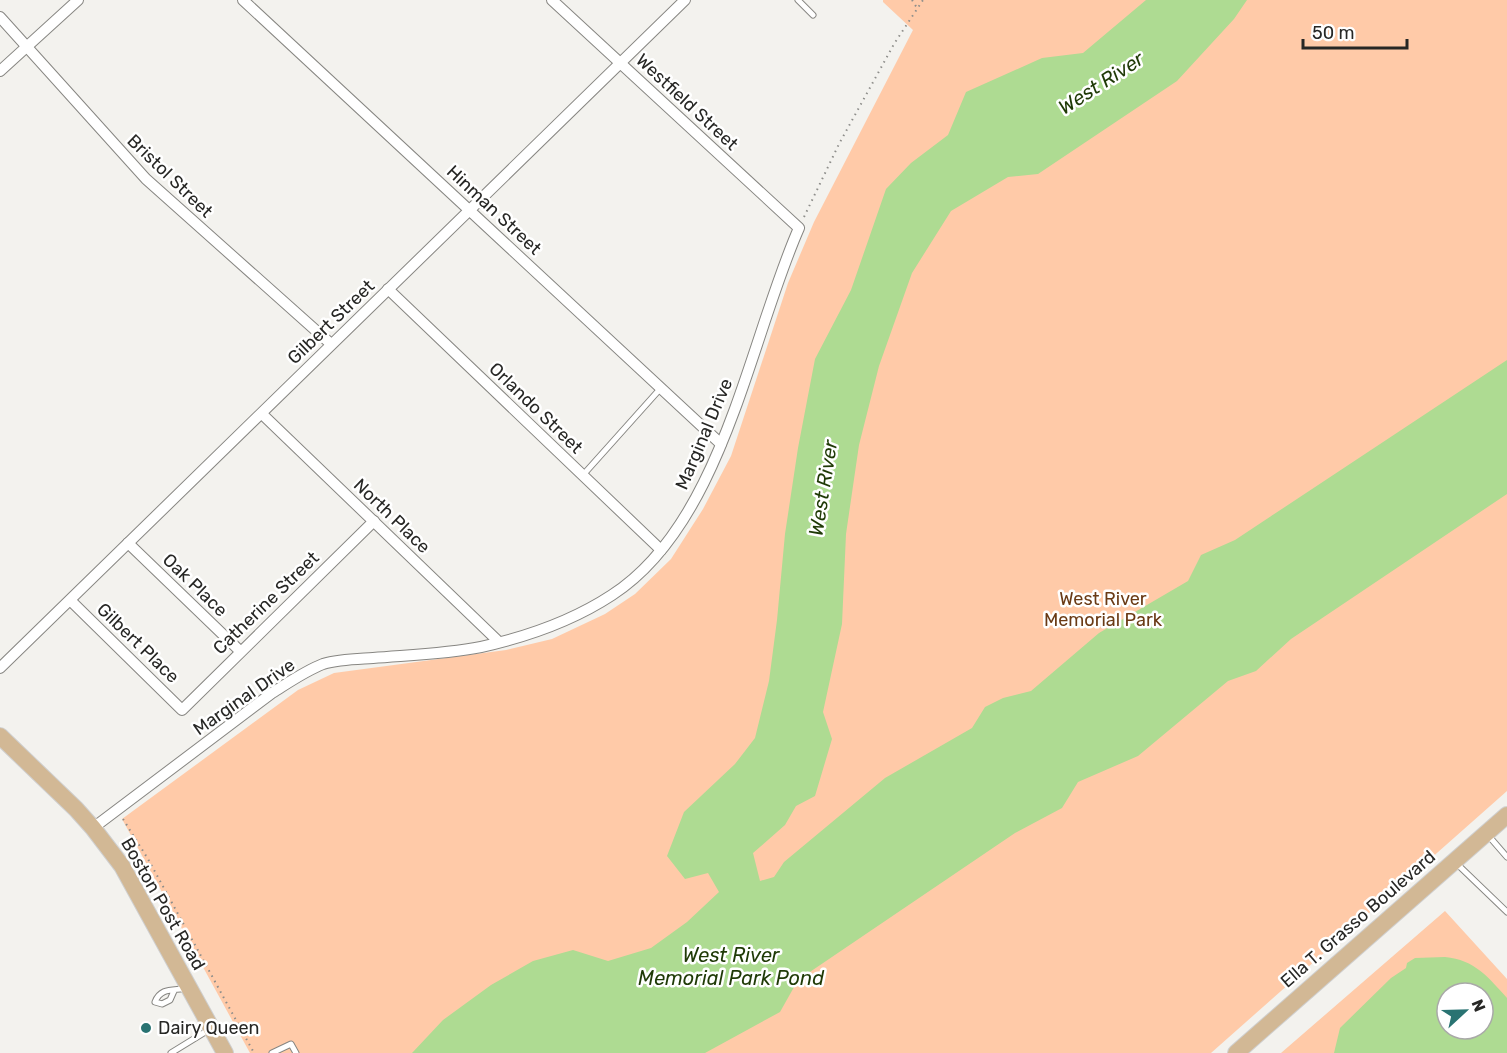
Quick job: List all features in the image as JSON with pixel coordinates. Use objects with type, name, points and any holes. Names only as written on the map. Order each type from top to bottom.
[{"type":"main road","name":"Boston Post Road","points":[[2,743],[93,828],[122,866],[182,989],[212,1029],[225,1053]]},
{"type":"main road","name":"Ella T. Grasso Boulevard","points":[[1236,1053],[1507,814]]},
{"type":"street","points":[[0,71],[78,0]]},
{"type":"street","name":"Hinman Street","points":[[243,0],[721,444]]},
{"type":"street","name":"Westfield Street","points":[[552,0],[799,228]]},
{"type":"street","name":"Gilbert Street","points":[[0,668],[685,0]]},
{"type":"street","name":"Bristol Street","points":[[0,17],[146,179],[331,344]]},
{"type":"street","name":"Marginal Drive","points":[[93,828],[272,693],[300,675],[324,664],[349,659],[443,652],[499,642],[581,613],[614,594],[661,550],[698,495],[721,444],[799,228]]},
{"type":"street","name":"Orlando Street","points":[[388,290],[661,550]]},
{"type":"street","name":"North Place","points":[[261,414],[499,642]]},
{"type":"street","name":"Catherine Street","points":[[182,710],[374,521]]},
{"type":"street","name":"Oak Place","points":[[128,543],[240,651]]},
{"type":"street","name":"Gilbert Place","points":[[70,601],[182,710]]},
{"type":"lane","points":[[798,0],[813,15]]},
{"type":"lane","points":[[583,475],[660,389]]},
{"type":"lane","points":[[1486,833],[1507,857]]},
{"type":"lane","points":[[1454,861],[1507,912]]},
{"type":"lane","points":[[171,1053],[212,1029]]},
{"type":"lane","points":[[272,1053],[291,1044],[296,1053]]},
{"type":"path","points":[[912,0],[917,8]]},
{"type":"path","points":[[799,228],[839,144],[894,44],[923,0]]},
{"type":"path","points":[[116,809],[148,859],[254,1053]]},
{"type":"green space","name":"West River Memorial Park","points":[[883,0],[1507,0],[1507,791],[1211,1053],[250,1053],[122,819],[298,690],[334,673],[506,650],[552,639],[605,614],[635,594],[671,559],[703,509],[731,456],[788,283],[814,222],[913,30]]},
{"type":"green space","points":[[1445,911],[1507,979],[1507,1053],[1281,1053]]},
{"type":"water","name":"West River Memorial Park Pond","points":[[1146,0],[1247,0],[1234,19],[1177,81],[1038,174],[1008,177],[951,211],[912,273],[879,366],[859,445],[846,534],[842,624],[823,712],[832,739],[815,796],[796,806],[785,825],[753,853],[760,881],[774,877],[784,862],[885,778],[972,728],[985,707],[1003,698],[1031,691],[1099,633],[1188,581],[1201,555],[1235,540],[1507,360],[1507,494],[1291,639],[1256,671],[1228,681],[1138,756],[1078,782],[1062,808],[1015,833],[798,980],[780,1012],[705,1053],[412,1053],[443,1020],[491,985],[533,961],[573,950],[608,961],[651,948],[687,922],[719,892],[708,873],[685,879],[667,856],[684,812],[735,764],[755,738],[769,681],[785,534],[815,359],[851,290],[886,189],[911,163],[948,135],[966,92],[1042,58],[1083,53]]},
{"type":"water","points":[[1415,958],[1455,959],[1473,966],[1492,981],[1435,981],[1435,1041],[1495,1041],[1495,984],[1507,998],[1507,1053],[1334,1053],[1340,1028],[1391,978],[1406,968],[1407,963]]},
{"type":"place","name":"Dairy Queen","points":[[146,1028]]},
{"type":"water label","name":"West River","points":[[1101,83]]},
{"type":"water label","name":"West River","points":[[823,488]]}]
